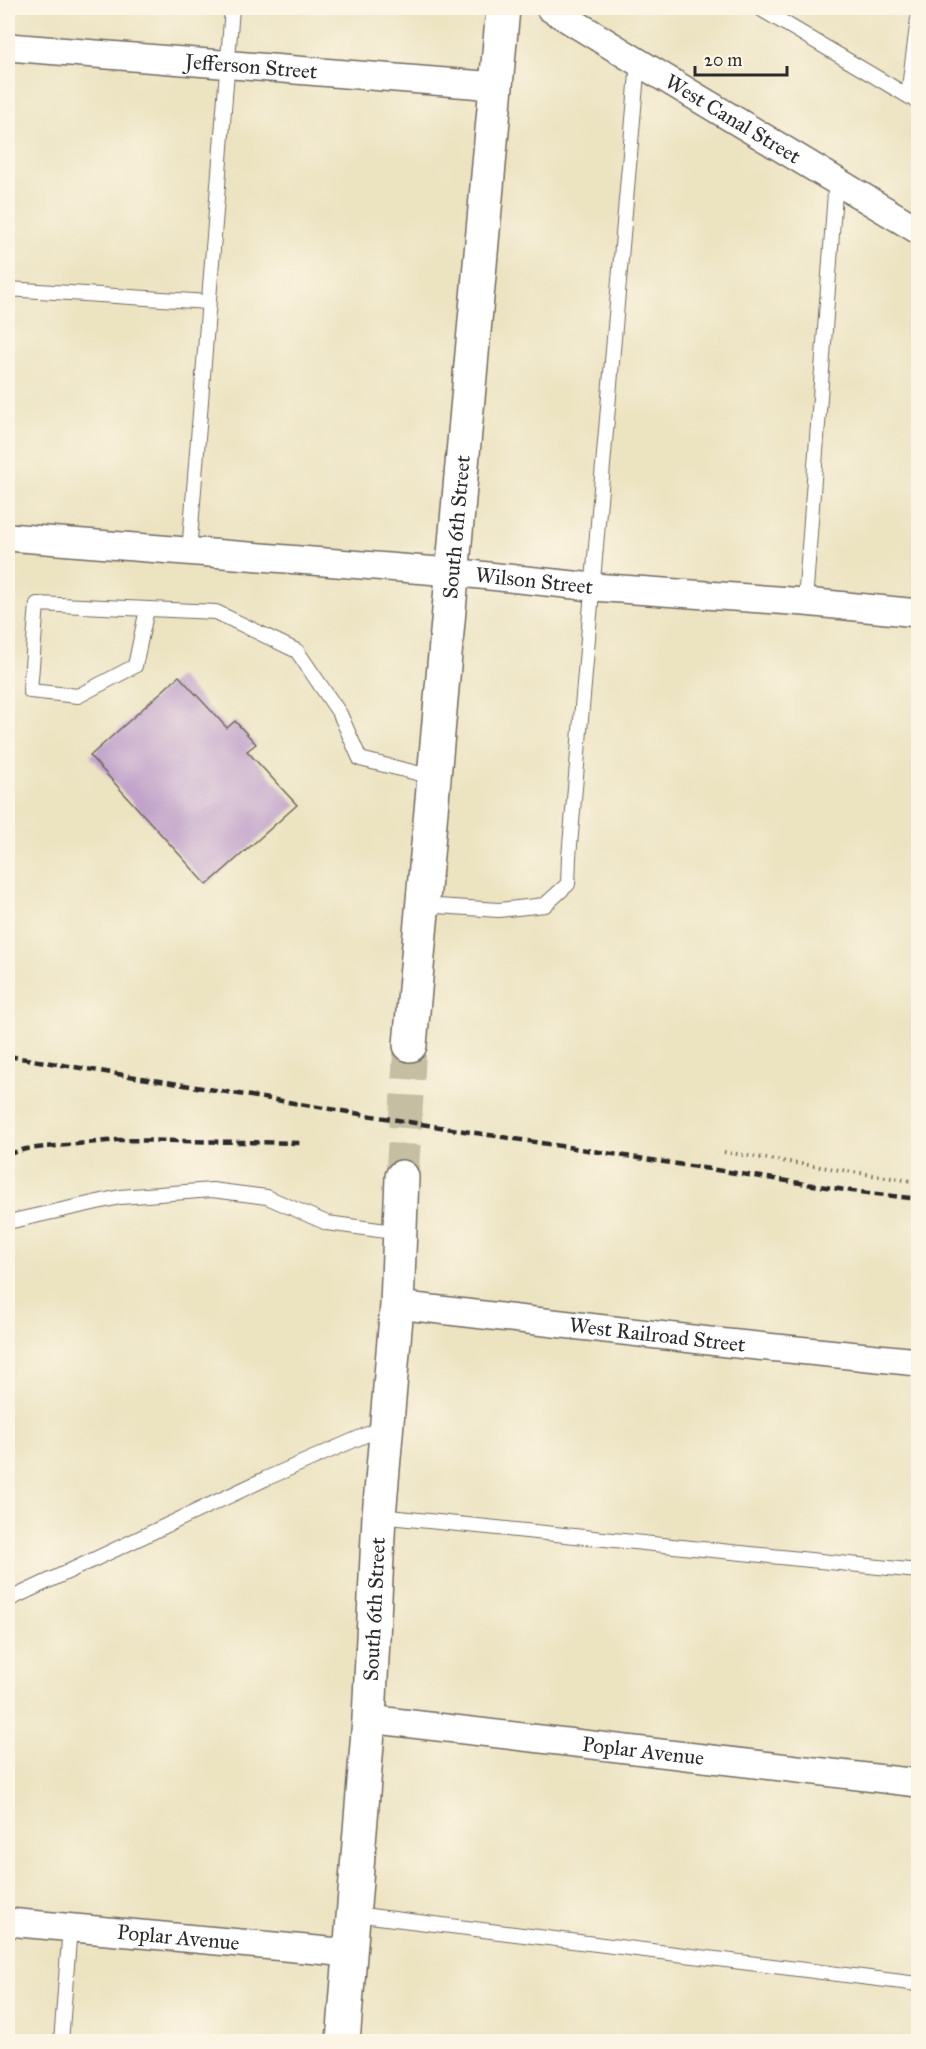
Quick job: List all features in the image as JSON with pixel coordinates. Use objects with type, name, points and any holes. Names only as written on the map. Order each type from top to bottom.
[{"type":"street","name":"South 6th Street","points":[[410,1045],[503,8]]},
{"type":"street","name":"West Canal Street","points":[[550,8],[918,230]]},
{"type":"street","name":"Jefferson Street","points":[[8,47],[496,86]]},
{"type":"street","name":"Wilson Street","points":[[8,537],[451,572],[593,587],[805,602],[918,613]]},
{"type":"street","name":"South 6th Street","points":[[343,2042],[369,1719],[379,1516],[397,1305],[402,1177]]},
{"type":"street","name":"West Railroad Street","points":[[397,1305],[727,1343],[918,1362]]},
{"type":"street","name":"Poplar Avenue","points":[[369,1719],[918,1783]]},
{"type":"street","name":"Poplar Avenue","points":[[8,1922],[350,1953]]},
{"type":"lane","points":[[189,552],[232,8]]},
{"type":"lane","points":[[759,8],[913,99],[918,19]]},
{"type":"lane","points":[[423,905],[499,910],[545,905],[568,884],[638,62]]},
{"type":"lane","points":[[805,602],[836,179]]},
{"type":"lane","points":[[8,289],[208,302]]},
{"type":"lane","points":[[147,609],[135,666],[78,696],[30,691],[37,604],[216,612],[297,651],[340,714],[360,759],[434,777]]},
{"type":"lane","points":[[8,1222],[120,1197],[212,1191],[267,1197],[327,1223],[400,1233]]},
{"type":"lane","points":[[8,1600],[265,1479],[386,1426]]},
{"type":"lane","points":[[379,1516],[918,1571]]},
{"type":"lane","points":[[354,1914],[918,1984]]},
{"type":"lane","points":[[60,2042],[70,1928]]},
{"type":"path","points":[[724,1152],[918,1182]]},
{"type":"building","points":[[179,676],[227,728],[235,721],[256,744],[247,751],[297,805],[207,885],[90,756]]},
{"type":"tunnel","points":[[402,1177],[410,1045]]},
{"type":"railway","points":[[8,1056],[470,1132],[852,1191],[918,1199]]},
{"type":"railway","points":[[8,1154],[26,1149],[117,1140],[303,1143]]}]
